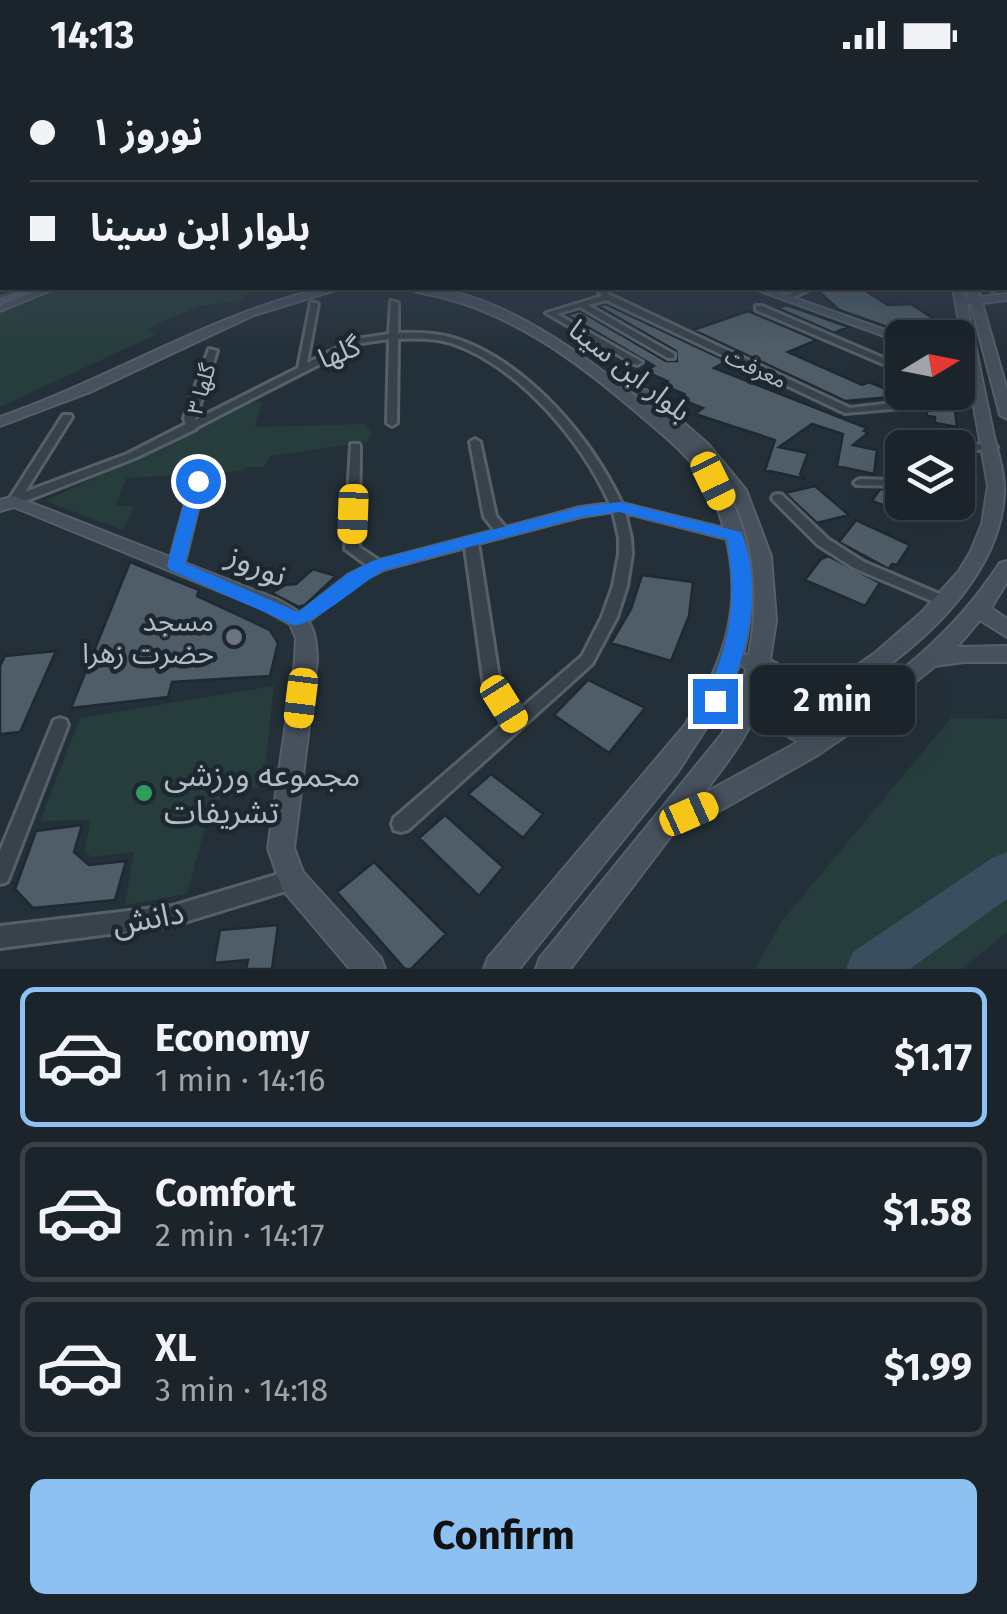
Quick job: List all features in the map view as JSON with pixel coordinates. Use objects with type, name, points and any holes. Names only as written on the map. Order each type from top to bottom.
[{"type":"main road","points":[[0,305],[32,290]]},
{"type":"main road","points":[[0,305],[45,290]]},
{"type":"main road","points":[[0,414],[244,306],[295,290]]},
{"type":"main road","points":[[0,422],[72,395],[266,305],[329,290]]},
{"type":"main road","name":"بلوار ابن سینا","points":[[423,290],[452,296],[553,343],[596,371],[696,458],[713,481],[735,536],[744,587],[733,660],[715,701],[666,771],[499,969]]},
{"type":"main road","name":"بلوار ابن سینا","points":[[450,290],[499,308],[593,357],[660,408],[718,462],[738,490],[762,556],[766,622],[752,697],[730,741],[552,969]]},
{"type":"main road","points":[[763,290],[885,332]]},
{"type":"main road","points":[[968,294],[1007,298]]},
{"type":"main road","points":[[821,740],[791,728],[781,714],[782,703],[790,694],[806,689],[834,688],[897,646],[944,601],[976,560],[995,510],[968,294]]},
{"type":"main road","points":[[968,294],[1002,375],[1007,415]]},
{"type":"main road","points":[[976,369],[1002,375]]},
{"type":"main road","name":"نوروز","points":[[7,503],[176,566],[300,620],[306,638],[306,661],[281,848],[292,880]]},
{"type":"main road","points":[[664,826],[740,791],[821,740],[952,640],[979,610],[1007,568]]},
{"type":"main road","points":[[979,610],[1007,630]]},
{"type":"main road","points":[[926,660],[964,654],[1007,654]]},
{"type":"main road","points":[[733,660],[758,663],[806,689]]},
{"type":"main road","points":[[292,880],[370,969]]},
{"type":"street","points":[[786,297],[803,290]]},
{"type":"street","points":[[604,292],[550,313],[637,362]]},
{"type":"street","name":"معرفت","points":[[604,292],[850,412],[885,407]]},
{"type":"street","points":[[392,423],[394,303]]},
{"type":"street","points":[[302,367],[314,304]]},
{"type":"street","points":[[580,304],[671,356]]},
{"type":"street","points":[[759,308],[885,362]]},
{"type":"street","name":"گلها","points":[[7,503],[131,456],[302,367],[359,342],[395,336],[445,338],[502,366],[569,431],[608,482],[620,507]]},
{"type":"street","name":"گلها ۳","points":[[192,427],[189,418],[212,351]]},
{"type":"street","points":[[7,503],[67,417]]},
{"type":"street","points":[[474,442],[490,518],[503,532]]},
{"type":"street","points":[[355,446],[352,548],[378,566]]},
{"type":"street","points":[[975,447],[990,447]]},
{"type":"street","points":[[176,566],[198,481]]},
{"type":"street","points":[[860,483],[885,484]]},
{"type":"street","points":[[778,498],[823,542],[860,565],[944,601]]},
{"type":"street","points":[[402,824],[586,660],[606,626],[626,564],[620,507]]},
{"type":"street","points":[[300,620],[353,579],[378,566],[503,532],[620,507],[735,536]]},
{"type":"street","points":[[471,540],[492,685],[516,722]]},
{"type":"street","points":[[0,876],[60,726]]},
{"type":"street","name":"دانش","points":[[0,937],[172,916],[292,880]]},
{"type":"green space","points":[[54,290],[259,290],[242,295],[243,300],[199,306],[146,329],[157,334],[0,407],[0,312]]},
{"type":"green space","points":[[254,402],[262,402],[255,427],[364,424],[372,432],[367,442],[270,456],[264,467],[126,478],[116,506],[134,506],[123,530],[45,501]]},
{"type":"green space","name":"مجموعه ورزشی تشریفات","points":[[274,686],[263,785],[212,802],[187,894],[125,905],[134,852],[93,857],[84,852],[91,820],[40,821],[80,718]]},
{"type":"green space","points":[[951,718],[1007,719],[1007,932],[962,969],[755,969],[782,921]]},
{"type":"building","points":[[817,290],[864,290],[888,305],[911,304],[935,320],[885,320],[885,326],[839,310]]},
{"type":"building","points":[[606,304],[727,361],[714,368],[867,428],[864,431],[868,433],[853,445],[877,450],[874,474],[837,466],[843,434],[812,424],[779,447],[808,453],[800,474],[806,479],[765,470],[775,440],[695,414],[703,408],[677,398],[684,394],[660,384],[667,381],[644,371],[654,366],[567,315],[580,311],[666,361],[677,361],[676,351],[598,306]]},
{"type":"building","points":[[787,305],[848,327],[834,333],[777,308]]},
{"type":"building","points":[[748,311],[817,340],[788,352],[862,385],[869,382],[885,389],[885,398],[845,401],[693,330]]},
{"type":"building","points":[[927,410],[955,410],[957,427],[935,423],[935,417],[927,416]]},
{"type":"building","points":[[815,486],[849,515],[817,523],[785,493]]},
{"type":"building","points":[[880,489],[885,489],[885,506],[872,501]]},
{"type":"building","points":[[856,520],[910,545],[897,565],[892,564],[889,569],[839,542]]},
{"type":"building","points":[[828,556],[880,583],[865,606],[805,580]]},
{"type":"building","points":[[130,562],[199,590],[197,596],[270,630],[278,643],[270,676],[172,682],[168,697],[71,708]]},
{"type":"building","points":[[313,569],[336,576],[305,605],[299,607],[272,593],[296,584]]},
{"type":"building","points":[[642,575],[693,582],[689,616],[671,661],[611,643],[631,609]]},
{"type":"building","points":[[56,651],[20,732],[0,734],[0,666],[5,656]]},
{"type":"building","points":[[588,680],[645,708],[609,753],[554,715]]},
{"type":"building","points":[[491,774],[543,814],[523,838],[468,794]]},
{"type":"building","points":[[445,815],[503,867],[479,896],[419,838]]},
{"type":"building","points":[[82,825],[74,852],[89,865],[126,861],[115,900],[33,908],[15,889],[36,831]]},
{"type":"building","points":[[374,862],[446,934],[411,969],[405,969],[337,892]]},
{"type":"building","points":[[278,925],[272,969],[246,969],[248,960],[214,963],[220,930]]},
{"type":"waterway","points":[[870,969],[1007,873]]},
{"type":"place","name":"مسجد حضرت زهرا","points":[[234,637]]},
{"type":"place","name":"مجموعه ورزشی تشریفات","points":[[144,793]]},
{"type":"route","points":[[198,481],[176,566],[300,620],[353,579],[378,566],[580,512],[620,507],[640,510],[735,536],[744,587],[742,607],[733,660],[715,701]]}]
